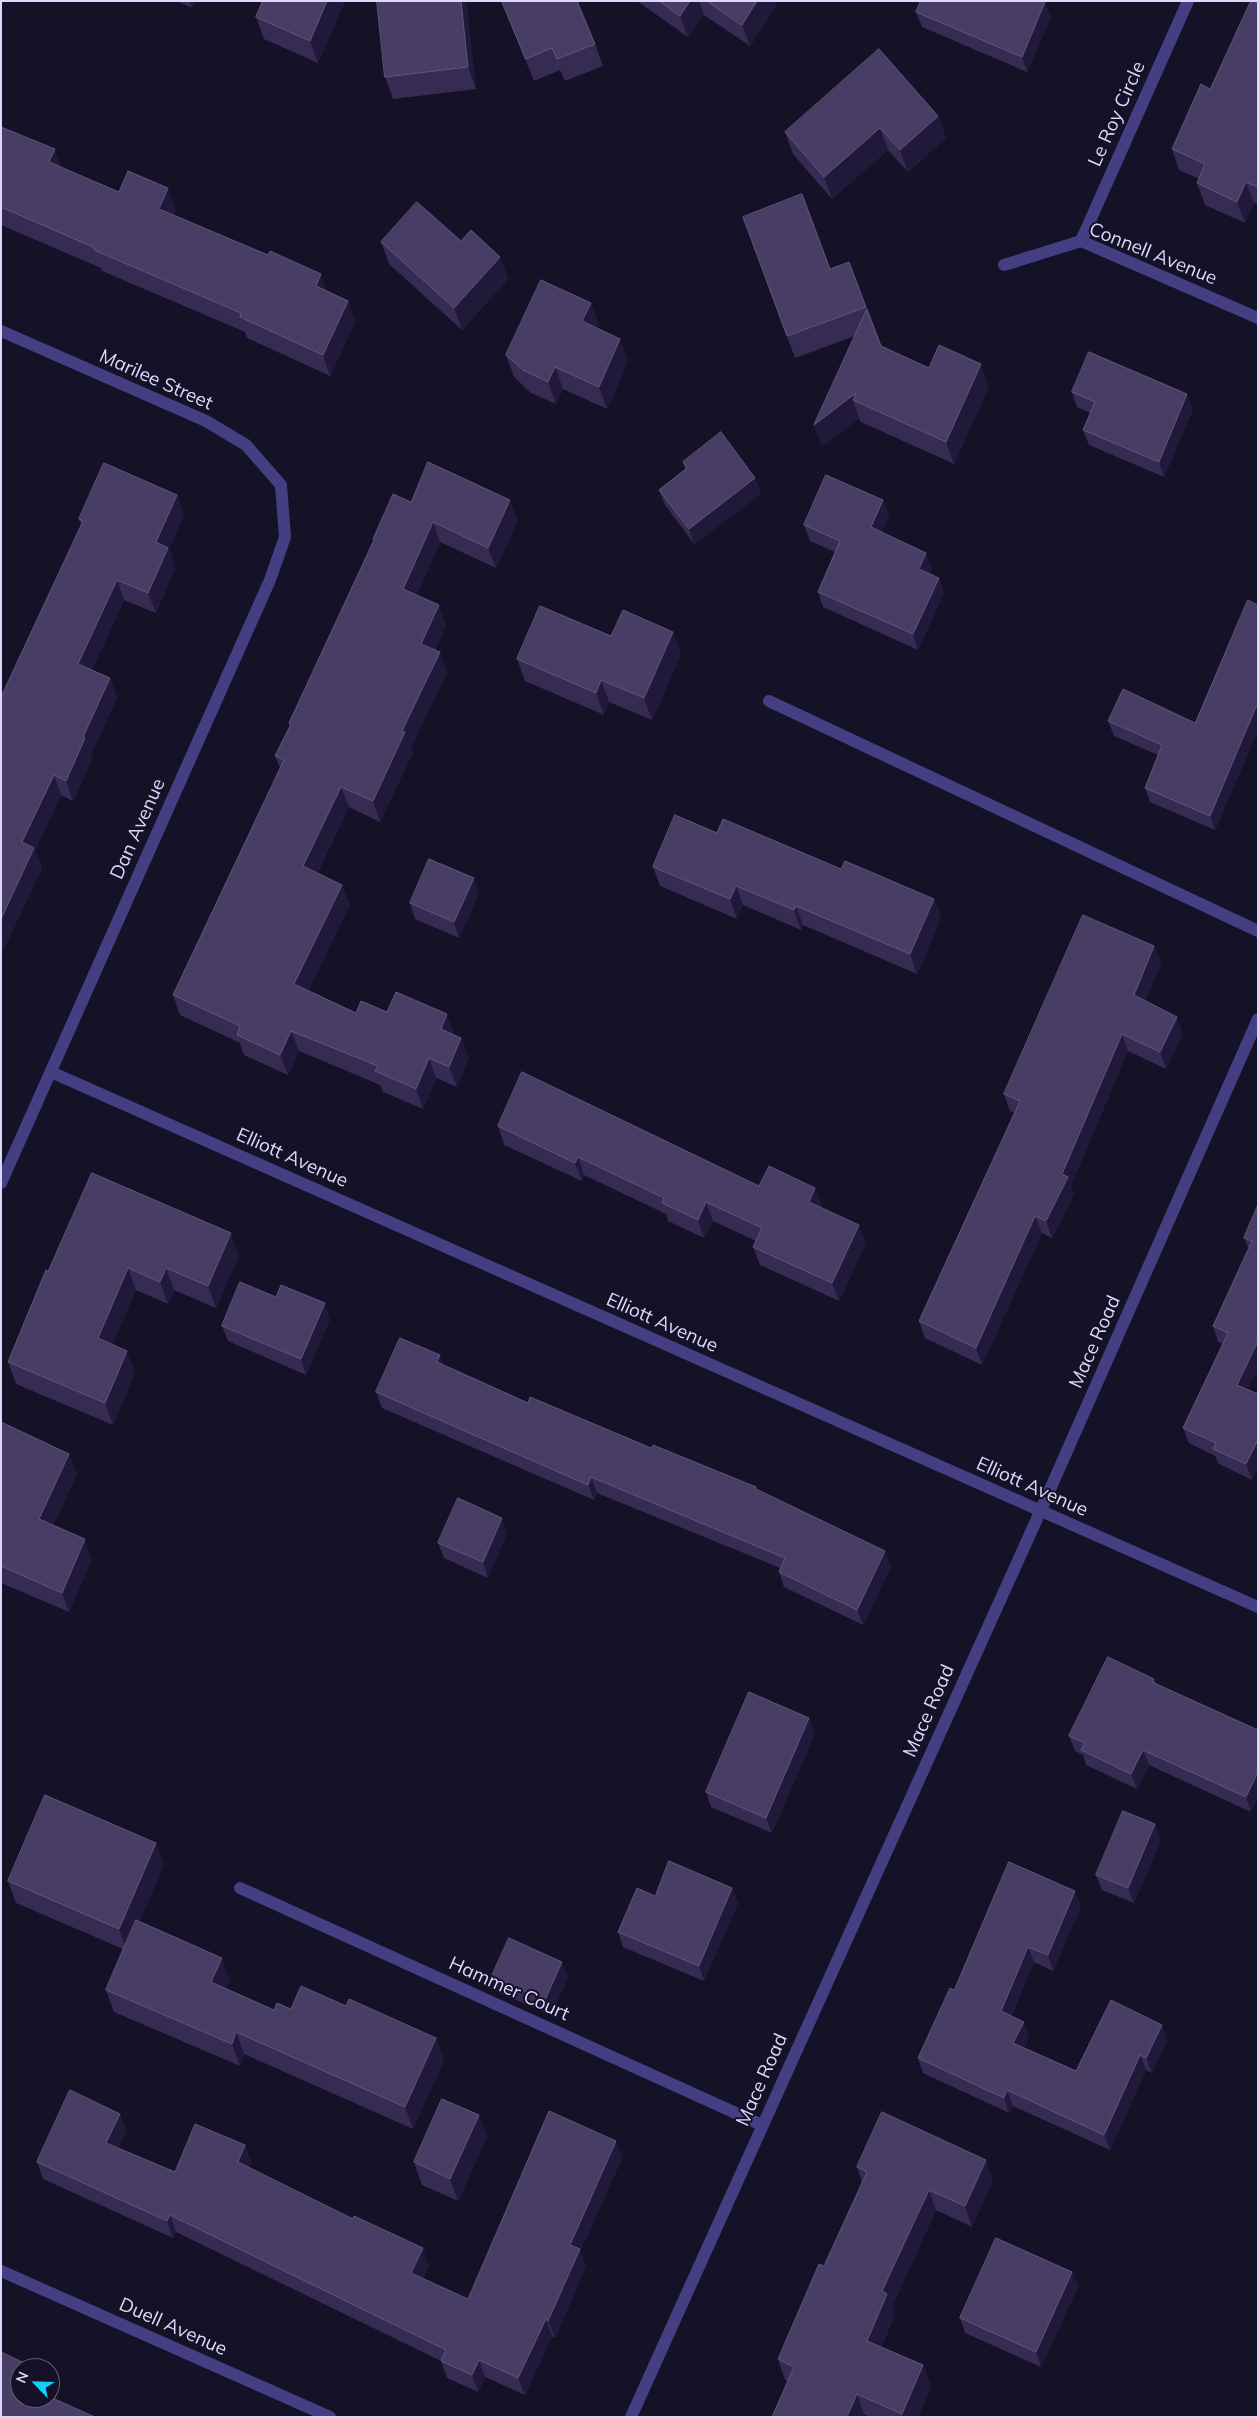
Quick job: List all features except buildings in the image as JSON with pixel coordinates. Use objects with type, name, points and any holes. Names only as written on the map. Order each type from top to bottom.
[{"type":"street","name":"Le Roy Circle","points":[[1081,241],[1188,1]]},
{"type":"street","name":"Connell Avenue","points":[[1004,265],[1081,241],[1258,318]]},
{"type":"street","name":"Marilee Street","points":[[1,331],[206,421],[246,445],[280,484]]},
{"type":"street","name":"Dan Avenue","points":[[1,1184],[270,580],[285,537],[280,484]]},
{"type":"street","points":[[769,701],[1258,931]]},
{"type":"street","name":"Mace Road","points":[[631,2417],[1040,1512],[1258,1019]]},
{"type":"street","name":"Elliott Avenue","points":[[51,1072],[1258,1607]]},
{"type":"street","name":"Hammer Court","points":[[240,1888],[762,2125]]},
{"type":"street","name":"Duell Avenue","points":[[1,2271],[330,2417]]}]
